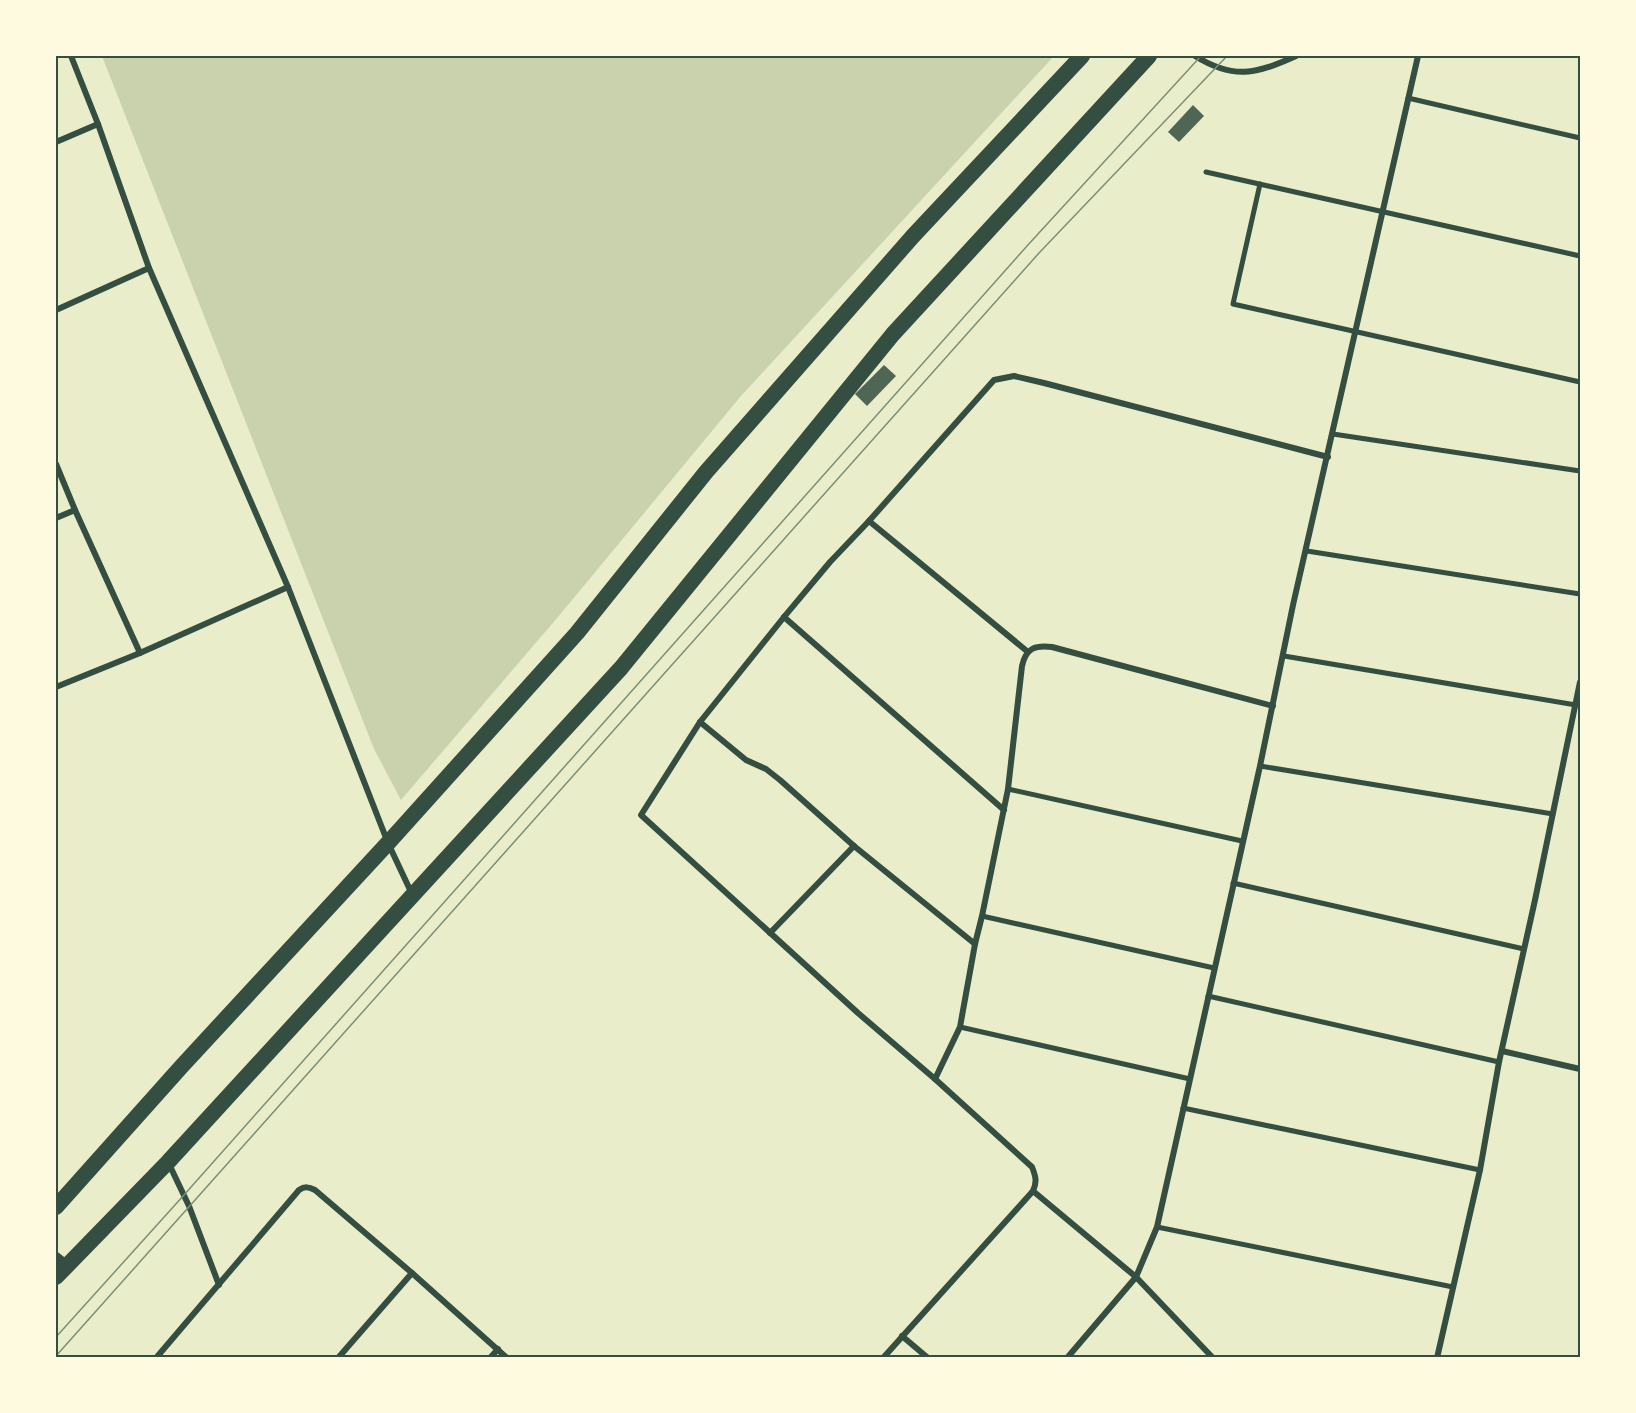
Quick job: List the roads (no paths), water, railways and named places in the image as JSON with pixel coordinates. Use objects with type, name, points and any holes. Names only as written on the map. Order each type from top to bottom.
[{"type":"highway","points":[[56,1207],[577,633],[706,472],[913,236],[1082,56]]},
{"type":"highway","points":[[59,1267],[168,1162],[621,668],[893,334],[1149,56]]},
{"type":"street","points":[[71,56],[98,124],[149,268],[288,587],[388,843],[413,896]]},
{"type":"street","points":[[1195,56],[1216,68],[1247,72],[1269,68],[1296,56]]},
{"type":"street","points":[[1067,1358],[1136,1277],[1157,1227],[1260,766],[1293,605],[1418,56]]},
{"type":"street","points":[[1408,98],[1581,138]]},
{"type":"street","points":[[56,142],[98,124]]},
{"type":"street","points":[[1206,172],[1581,256]]},
{"type":"street","points":[[1260,184],[1233,304],[1581,382]]},
{"type":"street","points":[[56,310],[149,268]]},
{"type":"street","points":[[883,1358],[1033,1191],[1036,1177],[1032,1167],[858,1013],[641,815],[700,722],[784,617],[830,562],[994,380],[1014,376],[1328,457]]},
{"type":"street","points":[[1333,434],[1581,471]]},
{"type":"street","points":[[56,464],[140,653]]},
{"type":"street","points":[[56,518],[75,510]]},
{"type":"street","points":[[869,521],[1028,652]]},
{"type":"street","points":[[1307,551],[1581,594]]},
{"type":"street","points":[[56,687],[140,653],[288,587]]},
{"type":"street","points":[[784,617],[1004,810]]},
{"type":"street","points":[[935,1079],[960,1027],[1008,789],[1024,657],[1028,652],[1039,646],[1052,647],[1273,706]]},
{"type":"street","points":[[1284,656],[1576,705]]},
{"type":"street","points":[[1437,1358],[1480,1170],[1499,1062],[1581,682]]},
{"type":"street","points":[[700,722],[746,760],[766,769],[780,780],[854,846],[975,944]]},
{"type":"street","points":[[1260,766],[1552,814]]},
{"type":"street","points":[[1008,789],[1242,841]]},
{"type":"street","points":[[770,933],[854,846]]},
{"type":"street","points":[[1233,883],[1524,949]]},
{"type":"street","points":[[982,916],[1214,968]]},
{"type":"street","points":[[1208,996],[1499,1062]]},
{"type":"street","points":[[960,1027],[1190,1079]]},
{"type":"street","points":[[1502,1051],[1581,1069]]},
{"type":"street","points":[[1183,1108],[1480,1170]]},
{"type":"street","points":[[168,1162],[189,1206],[219,1285]]},
{"type":"street","points":[[156,1358],[299,1190],[309,1187],[412,1273],[507,1358]]},
{"type":"street","points":[[1033,1191],[1136,1277],[1213,1358]]},
{"type":"street","points":[[1157,1227],[1452,1287]]},
{"type":"street","points":[[338,1358],[412,1273]]},
{"type":"street","points":[[902,1336],[928,1358]]},
{"type":"street","points":[[490,1358],[498,1349]]},
{"type":"tram line","points":[[56,1337],[1027,246],[1201,56]]},
{"type":"tram line","points":[[56,1356],[1039,253],[1227,56]]}]
